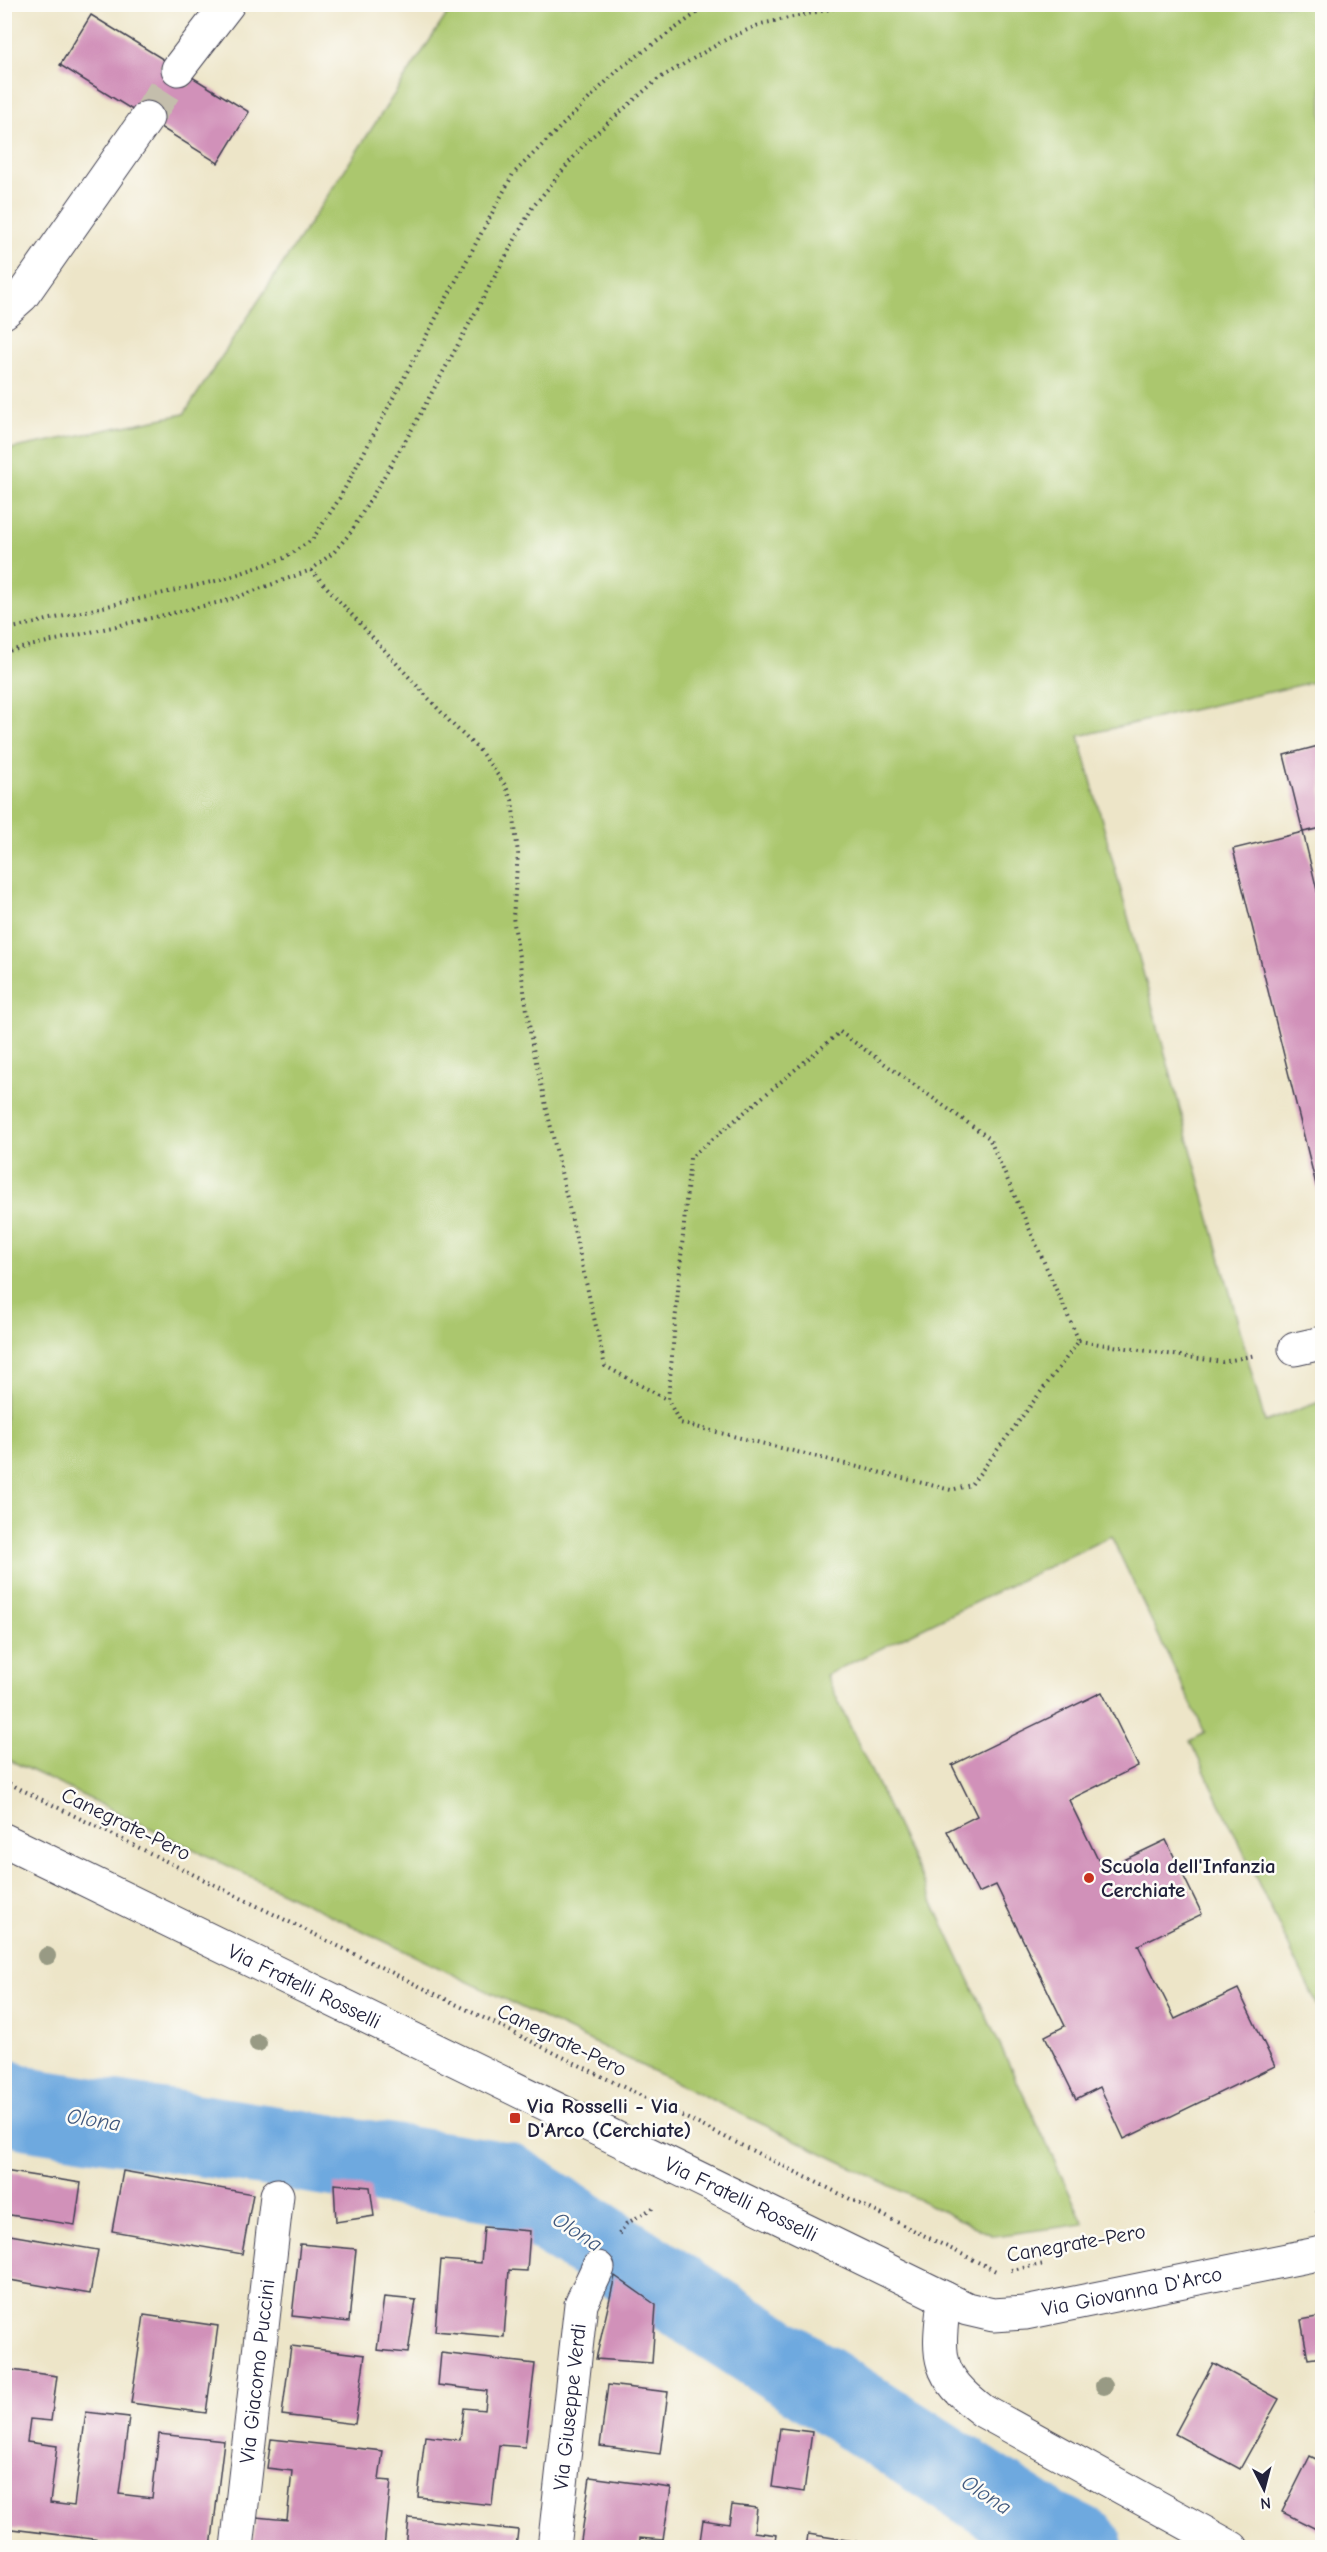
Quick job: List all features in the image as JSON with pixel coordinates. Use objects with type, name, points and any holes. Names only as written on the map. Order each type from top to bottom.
[{"type":"street","points":[[178,69],[228,4]]},
{"type":"street","points":[[4,312],[22,296],[147,118]]},
{"type":"street","name":"Via Fratelli Rosselli","points":[[4,1840],[944,2298]]},
{"type":"street","name":"Via Giacomo Puccini","points":[[237,2547],[277,2195]]},
{"type":"street","name":"Via Giovanna D'Arco","points":[[944,2298],[967,2309],[993,2314],[1026,2313],[1323,2253]]},
{"type":"street","name":"Via Giuseppe Verdi","points":[[554,2547],[581,2304],[598,2268]]},
{"type":"street","points":[[944,2298],[940,2337],[941,2357],[947,2378],[961,2394],[983,2411],[1232,2547]]},
{"type":"path","points":[[4,630],[224,579],[284,558],[312,540],[338,501],[513,174],[619,69],[708,4]]},
{"type":"path","points":[[4,652],[230,600],[311,570],[334,552],[351,532],[411,431],[532,208],[585,142],[658,79],[727,39],[761,24],[854,4]]},
{"type":"path","points":[[311,570],[452,724],[480,751],[505,785],[512,800],[518,854],[513,917],[532,1044],[605,1366],[668,1400]]},
{"type":"path","points":[[840,1032],[989,1138],[1079,1341],[971,1485],[951,1490],[680,1423],[668,1400],[690,1158],[840,1032]]},
{"type":"path","points":[[1079,1341],[1222,1362],[1309,1346]]},
{"type":"path","name":"Canegrate-Pero","points":[[4,1781],[999,2273],[1057,2262]]},
{"type":"path","points":[[1315,2215],[1323,2203]]},
{"type":"path","points":[[626,2224],[656,2206]]},
{"type":"green space","points":[[453,5],[1322,5],[1322,680],[1079,736],[1265,1422],[1322,1401],[1322,2015],[1190,1741],[1205,1733],[1111,1536],[826,1675],[1084,2224],[994,2236],[5,1758],[5,450],[184,414]]},
{"type":"building","points":[[91,15],[249,112],[218,163],[60,65]]},
{"type":"building","points":[[1322,745],[1322,828],[1303,832],[1284,755]]},
{"type":"building","points":[[1303,832],[1322,911],[1322,1209],[1233,849]]},
{"type":"building","points":[[1102,1692],[1138,1766],[1069,1800],[1103,1870],[1166,1840],[1202,1914],[1138,1945],[1175,2019],[1238,1989],[1275,2066],[1124,2139],[1100,2087],[1076,2099],[1045,2036],[1065,2026],[996,1885],[978,1893],[947,1831],[977,1816],[952,1765]]},
{"type":"building","points":[[4,2171],[81,2183],[75,2225],[4,2214]]},
{"type":"building","points":[[123,2171],[253,2194],[242,2254],[112,2231]]},
{"type":"building","points":[[334,2184],[370,2187],[374,2216],[336,2222]]},
{"type":"building","points":[[484,2227],[530,2231],[527,2271],[509,2270],[504,2337],[435,2331],[441,2260],[481,2263]]},
{"type":"building","points":[[4,2234],[98,2250],[90,2294],[4,2279]]},
{"type":"building","points":[[300,2244],[356,2249],[349,2322],[292,2316]]},
{"type":"building","points":[[615,2276],[656,2305],[652,2363],[596,2359]]},
{"type":"building","points":[[384,2297],[416,2300],[408,2353],[377,2350]]},
{"type":"building","points":[[144,2315],[218,2326],[206,2413],[131,2403]]},
{"type":"building","points":[[1322,2316],[1322,2357],[1308,2359],[1301,2320]]},
{"type":"building","points":[[291,2346],[365,2355],[355,2424],[282,2415]]},
{"type":"building","points":[[441,2353],[535,2364],[525,2447],[499,2445],[492,2505],[418,2497],[425,2436],[460,2440],[464,2408],[485,2410],[487,2391],[438,2385]]},
{"type":"building","points":[[1213,2363],[1279,2399],[1240,2469],[1175,2434]]},
{"type":"building","points":[[4,2369],[57,2376],[51,2421],[30,2419],[27,2442],[57,2446],[50,2503],[74,2506],[86,2412],[129,2417],[119,2494],[152,2498],[159,2434],[224,2441],[211,2548],[165,2548],[4,2528]]},
{"type":"building","points":[[608,2385],[668,2392],[660,2454],[600,2446]]},
{"type":"building","points":[[780,2428],[812,2432],[804,2492],[772,2487]]},
{"type":"building","points":[[271,2439],[383,2451],[379,2480],[391,2481],[384,2548],[253,2548],[256,2517],[287,2520],[292,2471],[267,2468]]},
{"type":"building","points":[[1310,2456],[1322,2462],[1322,2532],[1282,2512]]},
{"type":"building","points":[[590,2477],[671,2488],[663,2540],[640,2538],[639,2548],[580,2548]]},
{"type":"building","points":[[732,2505],[757,2508],[754,2532],[777,2535],[775,2548],[699,2548],[703,2520],[729,2524]]},
{"type":"building","points":[[409,2518],[518,2530],[516,2548],[406,2548]]},
{"type":"building","points":[[808,2534],[872,2544],[872,2548],[806,2548]]},
{"type":"waterway","name":"Olona","points":[[4,2100],[30,2109],[503,2182],[1031,2522],[1082,2548]]},
{"type":"tunnel","points":[[147,118],[178,69]]},
{"type":"place","name":"Scuola dell'Infanzia Cerchiate","points":[[1089,1878]]},
{"type":"place","name":"Via Rosselli - Via D'Arco (Cerchiate)","points":[[515,2118]]}]
